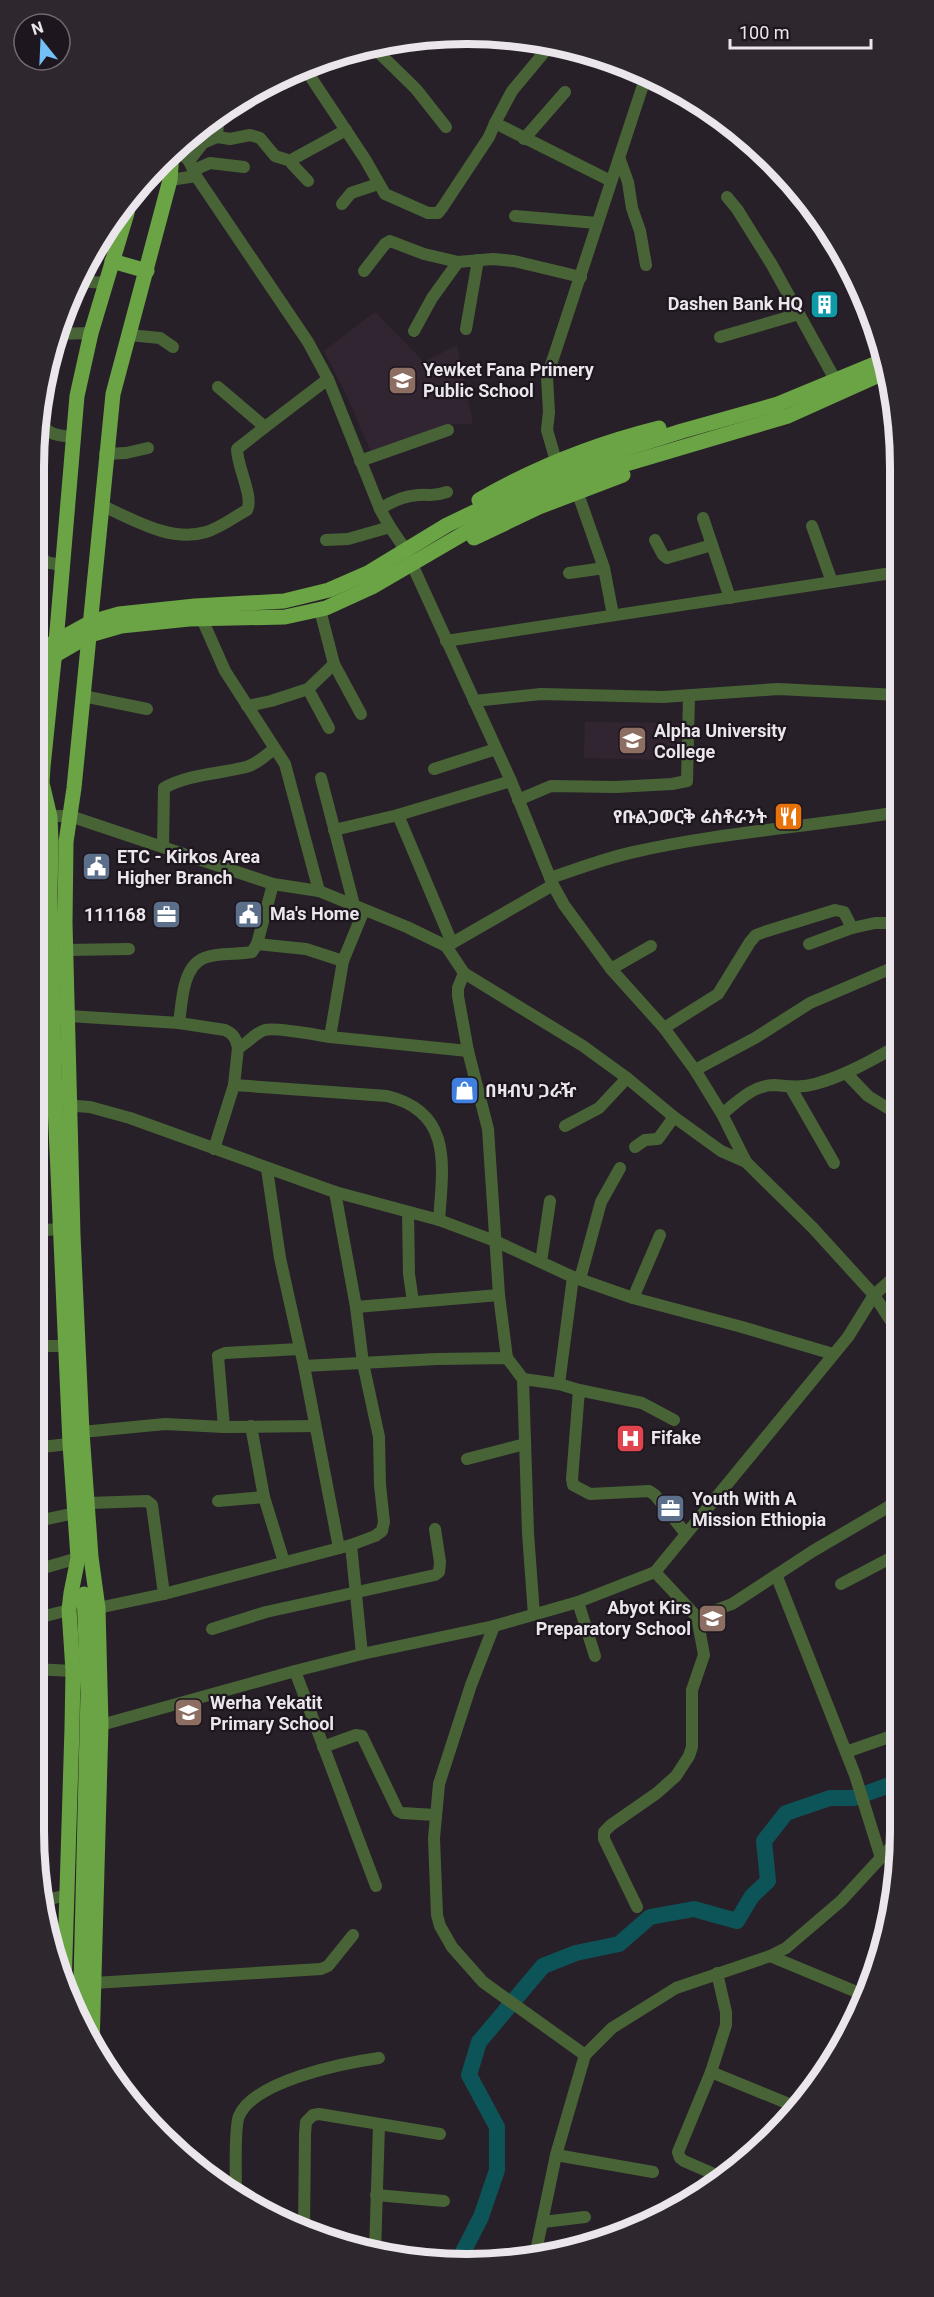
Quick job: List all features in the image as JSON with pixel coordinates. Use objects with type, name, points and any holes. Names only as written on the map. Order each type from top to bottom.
[{"type":"main road","points":[[93,2028],[100,1725],[98,1608],[75,1513],[79,1440],[66,950],[66,842],[74,788],[112,394],[147,271],[170,180],[171,165]]},
{"type":"main road","points":[[44,760],[76,396],[91,333],[126,216]]},
{"type":"main road","points":[[112,261],[147,271]]},
{"type":"main road","points":[[90,629],[153,622],[285,617],[320,610],[372,587],[460,512],[498,489],[556,461],[620,438],[792,392],[832,374],[879,368]]},
{"type":"main road","points":[[447,525],[568,467],[778,404],[879,369]]},
{"type":"main road","points":[[44,658],[54,648],[119,614],[298,599],[329,590],[408,556],[448,544],[464,542],[577,491],[678,455],[791,424],[879,369]]},
{"type":"main road","points":[[448,544],[487,520],[572,480],[788,416],[879,369]]},
{"type":"main road","points":[[93,588],[106,606],[119,614]]},
{"type":"main road","points":[[44,636],[49,632],[58,614]]},
{"type":"main road","points":[[87,661],[100,638],[111,628]]},
{"type":"main road","points":[[44,646],[54,648]]},
{"type":"main road","points":[[44,688],[50,690]]},
{"type":"main road","points":[[44,791],[50,816],[52,1045],[65,1346],[88,1503],[84,1594],[88,1693],[80,2002]]},
{"type":"main road","points":[[65,1963],[73,1671],[69,1610],[71,1593],[85,1557]]},
{"type":"street","points":[[309,74],[365,159],[378,184],[391,198],[428,213],[438,213],[489,137],[512,91],[545,51]]},
{"type":"street","points":[[379,53],[416,88],[446,127]]},
{"type":"street","points":[[556,461],[547,430],[549,403],[547,377],[644,83]]},
{"type":"street","points":[[524,139],[565,92]]},
{"type":"street","points":[[495,123],[611,181]]},
{"type":"street","points":[[217,137],[218,125]]},
{"type":"street","points":[[291,161],[346,130]]},
{"type":"street","points":[[193,169],[203,143],[217,137],[230,139],[250,135],[260,138],[275,156],[291,161],[308,181]]},
{"type":"street","points":[[182,155],[308,342],[328,379],[380,508],[408,556],[511,781],[551,881],[580,928],[611,969],[664,1028],[695,1070],[722,1114],[746,1162],[813,1228],[874,1295],[890,1320]]},
{"type":"street","points":[[620,160],[628,182],[646,265]]},
{"type":"street","points":[[170,180],[210,162],[244,167]]},
{"type":"street","points":[[342,204],[351,193],[378,184]]},
{"type":"street","points":[[727,197],[737,209],[832,374]]},
{"type":"street","points":[[515,216],[597,223]]},
{"type":"street","points":[[364,271],[385,244],[390,241],[424,254],[458,262],[514,261],[580,277]]},
{"type":"street","points":[[465,329],[478,260]]},
{"type":"street","points":[[414,331],[432,298],[458,262]]},
{"type":"street","points":[[86,282],[105,283]]},
{"type":"street","points":[[720,337],[799,314]]},
{"type":"street","points":[[65,334],[91,333]]},
{"type":"street","points":[[129,335],[160,338],[173,346]]},
{"type":"street","points":[[101,505],[154,529],[193,535],[208,532],[247,510],[249,506],[249,498],[239,470],[237,449],[328,379]]},
{"type":"street","points":[[218,387],[265,427]]},
{"type":"street","points":[[45,429],[53,435],[72,437]]},
{"type":"street","points":[[360,461],[448,430]]},
{"type":"street","points":[[105,454],[126,453],[148,448]]},
{"type":"street","points":[[577,491],[604,568],[613,615]]},
{"type":"street","points":[[380,508],[415,495],[434,496],[447,492]]},
{"type":"street","points":[[703,518],[730,597]]},
{"type":"street","points":[[812,526],[832,582]]},
{"type":"street","points":[[326,540],[348,538],[390,527]]},
{"type":"street","points":[[655,540],[667,558],[712,545]]},
{"type":"street","points":[[44,563],[61,565]]},
{"type":"street","points":[[569,573],[604,568]]},
{"type":"street","points":[[446,641],[890,573]]},
{"type":"street","points":[[320,610],[334,664],[361,714]]},
{"type":"street","points":[[202,619],[225,671],[273,749],[285,764],[319,891]]},
{"type":"street","points":[[247,706],[308,689],[334,664]]},
{"type":"street","points":[[308,689],[329,728]]},
{"type":"street","points":[[474,701],[542,694],[689,696],[742,690],[890,695]]},
{"type":"street","points":[[83,696],[147,709]]},
{"type":"street","points":[[518,800],[551,786],[672,784],[687,781],[689,696]]},
{"type":"street","points":[[434,769],[496,748]]},
{"type":"street","points":[[163,847],[164,788],[211,772],[246,767],[261,760],[273,749]]},
{"type":"street","points":[[321,778],[334,830],[359,908],[343,961],[330,1037]]},
{"type":"street","points":[[334,830],[398,815],[511,781]]},
{"type":"street","points":[[449,945],[551,881],[596,862],[644,850],[759,830],[818,825],[890,813]]},
{"type":"street","points":[[398,815],[449,945],[464,973],[584,1046],[721,1151],[746,1162]]},
{"type":"street","points":[[44,816],[69,816],[273,884],[319,891],[449,945]]},
{"type":"street","points":[[179,1023],[185,982],[198,962],[214,956],[252,952],[257,944],[273,884]]},
{"type":"street","points":[[44,894],[50,894]]},
{"type":"street","points":[[664,1028],[717,994],[756,935],[835,910],[844,912],[852,928]]},
{"type":"street","points":[[809,944],[852,928],[876,923],[890,923]]},
{"type":"street","points":[[257,944],[306,950],[343,961]]},
{"type":"street","points":[[611,969],[651,946]]},
{"type":"street","points":[[66,950],[129,949]]},
{"type":"street","points":[[695,1070],[755,1038],[810,1003],[890,969]]},
{"type":"street","points":[[464,973],[458,988],[458,996],[468,1051],[488,1129],[499,1295],[507,1358],[523,1379],[534,1615]]},
{"type":"street","points":[[69,1016],[179,1023],[225,1030],[231,1033],[236,1039],[238,1048],[234,1085],[214,1149]]},
{"type":"street","points":[[238,1048],[248,1043],[258,1033],[268,1029],[468,1051]]},
{"type":"street","points":[[44,1045],[69,1045]]},
{"type":"street","points":[[722,1114],[748,1093],[760,1088],[772,1085],[791,1088],[815,1084],[846,1073],[890,1050]]},
{"type":"street","points":[[846,1073],[868,1096],[890,1109]]},
{"type":"street","points":[[565,1126],[599,1108],[627,1078]]},
{"type":"street","points":[[234,1085],[387,1096],[402,1100],[419,1110],[430,1120],[437,1133],[441,1171],[439,1220]]},
{"type":"street","points":[[791,1088],[834,1162]]},
{"type":"street","points":[[55,1105],[110,1112],[335,1192],[439,1220],[495,1241],[576,1278],[633,1298],[833,1354]]},
{"type":"street","points":[[635,1146],[645,1140],[658,1139],[674,1117]]},
{"type":"street","points":[[559,1384],[576,1278],[601,1202],[620,1168]]},
{"type":"street","points":[[267,1169],[272,1211],[315,1426],[356,1592],[362,1654]]},
{"type":"street","points":[[98,1608],[164,1594],[345,1546],[375,1536],[382,1531],[384,1522],[380,1485],[379,1437],[363,1363],[356,1307],[335,1192]]},
{"type":"street","points":[[541,1262],[550,1201]]},
{"type":"street","points":[[408,1212],[409,1274],[413,1302]]},
{"type":"street","points":[[44,1230],[59,1229]]},
{"type":"street","points":[[633,1298],[660,1235]]},
{"type":"street","points":[[100,1725],[362,1654],[494,1626],[534,1615],[578,1602],[655,1572],[848,1337],[874,1295],[890,1281]]},
{"type":"street","points":[[356,1307],[499,1295]]},
{"type":"street","points":[[44,1346],[65,1346]]},
{"type":"street","points":[[224,1427],[218,1356],[225,1353],[299,1348]]},
{"type":"street","points":[[304,1366],[507,1358]]},
{"type":"street","points":[[523,1379],[559,1384],[642,1403],[674,1420]]},
{"type":"street","points":[[579,1390],[573,1485],[590,1494],[649,1491],[655,1495],[686,1534]]},
{"type":"street","points":[[44,1446],[165,1424],[224,1427],[315,1426]]},
{"type":"street","points":[[251,1426],[264,1497],[284,1562]]},
{"type":"street","points":[[467,1459],[525,1444]]},
{"type":"street","points":[[218,1501],[264,1497]]},
{"type":"street","points":[[88,1503],[147,1501],[152,1505],[164,1594]]},
{"type":"street","points":[[697,1617],[732,1604],[777,1577],[813,1551],[890,1506]]},
{"type":"street","points":[[44,1520],[75,1513]]},
{"type":"street","points":[[212,1629],[266,1612],[435,1575],[439,1572],[440,1562],[435,1529]]},
{"type":"street","points":[[44,1568],[85,1557]]},
{"type":"street","points":[[841,1584],[890,1558]]},
{"type":"street","points":[[637,1907],[604,1839],[604,1832],[657,1793],[676,1776],[689,1756],[692,1747],[692,1690],[705,1655],[697,1617],[655,1572]]},
{"type":"street","points":[[777,1577],[855,1775],[881,1858]]},
{"type":"street","points":[[578,1602],[595,1656]]},
{"type":"street","points":[[44,1616],[69,1610]]},
{"type":"street","points":[[494,1626],[471,1685],[439,1784],[435,1815],[435,1878],[440,1926],[466,1964],[483,1983],[585,2055]]},
{"type":"street","points":[[44,1670],[73,1671]]},
{"type":"street","points":[[295,1671],[376,1886]]},
{"type":"street","points":[[323,1747],[356,1735],[362,1736],[398,1811],[435,1815]]},
{"type":"street","points":[[846,1752],[890,1736]]},
{"type":"street","points":[[537,2247],[556,2155],[585,2055],[612,2028],[639,2009],[676,1988],[770,1956],[786,1948],[841,1900],[890,1848]]},
{"type":"street","points":[[50,1899],[68,1895]]},
{"type":"street","points":[[94,1983],[321,1970],[328,1966],[353,1935]]},
{"type":"street","points":[[770,1956],[858,1992]]},
{"type":"street","points":[[714,2174],[684,2161],[678,2152],[711,2072],[727,2019],[717,1973]]},
{"type":"street","points":[[236,2185],[237,2118],[247,2103],[261,2092],[319,2070],[349,2062],[378,2058]]},
{"type":"street","points":[[711,2072],[789,2104]]},
{"type":"street","points":[[304,2221],[306,2122],[313,2115],[319,2114],[440,2134]]},
{"type":"street","points":[[375,2243],[379,2124]]},
{"type":"street","points":[[556,2155],[653,2172]]},
{"type":"street","points":[[376,2195],[444,2201]]},
{"type":"street","points":[[543,2222],[585,2217]]},
{"type":"shaded area","name":"Yewket Fana Primery Public School","points":[[375,312],[424,362],[457,345],[473,424],[451,424],[371,452],[348,398],[324,351]]},
{"type":"shaded area","name":"Alpha University College","points":[[585,722],[682,723],[681,760],[584,758]]},
{"type":"waterway","points":[[463,2254],[481,2217],[497,2170],[497,2127],[469,2075],[479,2042],[543,1966],[576,1953],[619,1944],[650,1917],[694,1909],[737,1921],[752,1896],[768,1881],[764,1841],[786,1813],[830,1798],[854,1798],[890,1785]]},
{"type":"place","name":"Dashen Bank HQ","points":[[824,304]]},
{"type":"place","name":"Yewket Fana Primery Public School","points":[[402,380]]},
{"type":"place","name":"Alpha University College","points":[[633,741]]},
{"type":"place","name":"የቡልጋወርቅ ሬስቶራንት","points":[[788,817]]},
{"type":"place","name":"ETC - Kirkos Area Higher Branch","points":[[96,867]]},
{"type":"place","name":"Ma's Home","points":[[249,914]]},
{"type":"place","name":"111168","points":[[167,915]]},
{"type":"place","name":"በዛብህ ጋራዥ","points":[[464,1091]]},
{"type":"place","name":"Fifake","points":[[630,1438]]},
{"type":"place","name":"Youth With A Mission Ethiopia","points":[[671,1509]]},
{"type":"place","name":"Abyot Kirs Preparatory School","points":[[712,1618]]},
{"type":"place","name":"Werha Yekatit Primary School","points":[[189,1713]]}]
